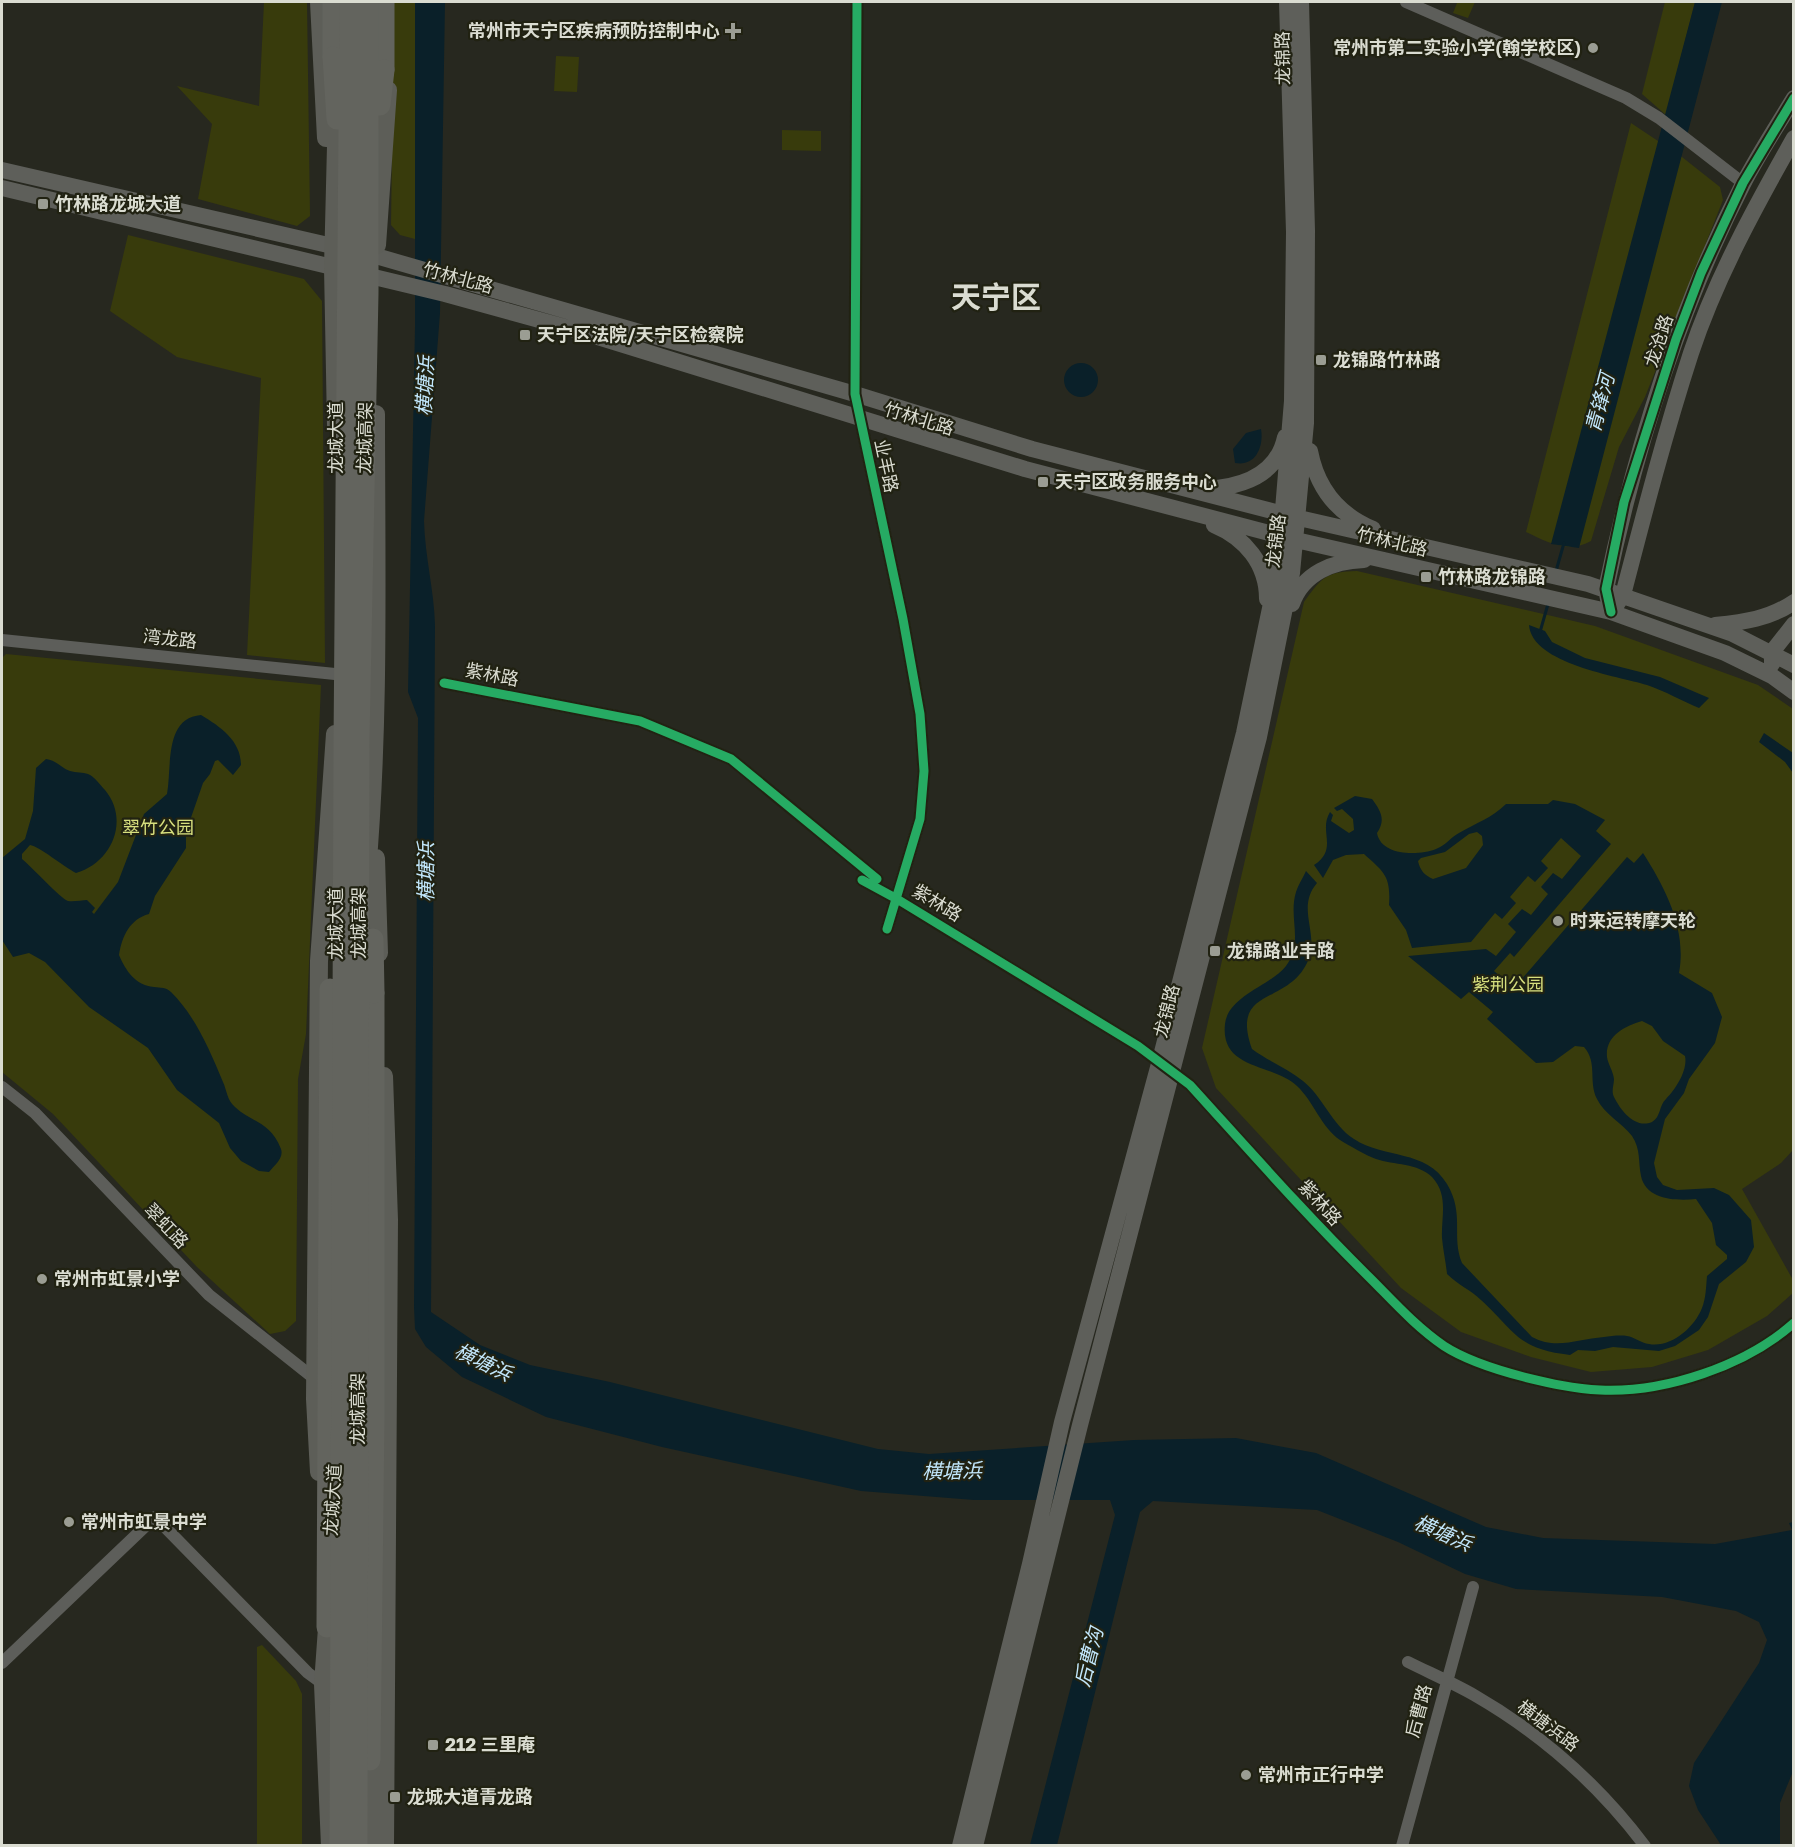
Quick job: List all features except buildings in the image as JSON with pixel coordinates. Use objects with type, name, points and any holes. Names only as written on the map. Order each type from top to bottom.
[{"type":"highway","points":[[333,2],[338,137],[350,211]]},
{"type":"highway","name":"龙城高架","points":[[340,1845],[350,2]]},
{"type":"highway","name":"龙城高架","points":[[357,1845],[346,740],[368,234],[368,2]]},
{"type":"highway","points":[[368,234],[384,70],[384,2]]},
{"type":"highway","points":[[327,1627],[330,989],[346,740]]},
{"type":"highway","points":[[346,740],[373,900],[373,1511],[370,1760]]},
{"type":"main road","points":[[319,2],[333,248]]},
{"type":"main road","name":"龙城大道","points":[[330,1845],[324,1684],[337,1431],[346,740],[335,674],[336,409],[333,248],[340,2]]},
{"type":"main road","name":"龙城大道","points":[[372,1845],[365,1386],[368,1180],[365,898],[374,796],[377,673],[377,2]]},
{"type":"main road","points":[[376,256],[390,69],[390,2]]},
{"type":"main road","name":"龙锦路","points":[[1287,2],[1294,232],[1292,401],[1282,514],[1288,538]]},
{"type":"main road","name":"龙锦路","points":[[1166,1065],[1258,736],[1288,538],[1299,518],[1306,423],[1307,231],[1301,2]]},
{"type":"main road","name":"龙沧路","points":[[1611,612],[1606,589],[1624,502],[1676,339],[1701,273],[1743,183],[1794,98]]},
{"type":"main road","name":"龙沧路","points":[[1611,612],[1623,595],[1657,466],[1692,351],[1723,276],[1763,193],[1794,138]]},
{"type":"main road","name":"竹林北路","points":[[2,170],[231,221],[333,248],[376,256],[411,268],[855,394],[1032,449],[1282,514],[1539,571],[1606,589],[1710,626],[1772,652],[1794,666]]},
{"type":"main road","name":"竹林北路","points":[[2,188],[445,294],[572,329],[1025,469],[1288,538],[1611,612],[1725,653],[1772,676],[1794,692]]},
{"type":"main road","points":[[1182,488],[1231,488],[1254,480],[1272,464],[1283,446],[1292,401]]},
{"type":"main road","points":[[1306,423],[1315,475],[1333,502],[1363,525],[1414,544]]},
{"type":"main road","points":[[1178,509],[1227,530],[1249,549],[1263,568],[1273,634]]},
{"type":"main road","points":[[1273,634],[1296,593],[1310,576],[1335,564],[1383,560]]},
{"type":"main road","points":[[1710,626],[1751,622],[1780,611],[1794,602]]},
{"type":"main road","points":[[1794,624],[1772,652],[1772,676],[1794,666]]},
{"type":"main road","points":[[327,1627],[315,1379],[319,961],[346,740]]},
{"type":"main road","points":[[374,796],[389,1220],[384,1845]]},
{"type":"main road","points":[[960,1845],[1030,1564],[1062,1422],[1166,1065]]},
{"type":"main road","points":[[975,1845],[1056,1524],[1166,1065]]},
{"type":"street","name":"业丰路","points":[[857,2],[855,394],[903,619],[920,714],[924,771],[920,819],[887,929]]},
{"type":"street","points":[[1406,2],[1626,98],[1659,118],[1743,183]]},
{"type":"street","name":"湾龙路","points":[[2,640],[335,674]]},
{"type":"street","name":"紫林路","points":[[444,683],[640,721],[731,759],[877,879]]},
{"type":"street","name":"紫林路","points":[[861,880],[897,899],[1166,1065],[1190,1085],[1334,1242],[1408,1317],[1445,1346],[1497,1370],[1555,1384],[1601,1390],[1651,1386],[1716,1370],[1748,1355],[1794,1323]]},
{"type":"street","name":"翠虹路","points":[[2,1087],[35,1113],[209,1295],[315,1379]]},
{"type":"street","points":[[2,1663],[155,1517],[308,1673],[324,1684]]},
{"type":"street","name":"后曹路","points":[[1402,1845],[1473,1587]]},
{"type":"street","name":"横塘浜路","points":[[1408,1662],[1474,1695],[1518,1724],[1574,1767],[1618,1811],[1645,1845]]},
{"type":"green space","points":[[264,2],[307,2],[310,216],[297,226],[198,199],[212,124],[177,86],[259,106]]},
{"type":"green space","points":[[394,2],[415,2],[415,239],[400,235],[391,225]]},
{"type":"green space","points":[[1427,2],[1475,2],[1468,18],[1453,13],[1457,3]]},
{"type":"green space","points":[[1665,2],[1695,2],[1666,115],[1642,94]]},
{"type":"green space","points":[[556,56],[579,57],[577,92],[554,91]]},
{"type":"green space","points":[[1631,123],[1682,157],[1720,187],[1723,200],[1645,397],[1619,447],[1591,541],[1583,545],[1566,547],[1550,543],[1526,532]]},
{"type":"green space","points":[[782,130],[821,131],[821,151],[782,150]]},
{"type":"green space","points":[[128,235],[304,279],[322,301],[325,663],[247,655],[261,378],[177,357],[110,311]]},
{"type":"green space","name":"紫荆公园","points":[[1357,571],[1595,626],[1758,685],[1793,709],[1793,1150],[1781,1163],[1742,1189],[1793,1280],[1793,1293],[1767,1316],[1708,1350],[1652,1367],[1591,1372],[1531,1357],[1461,1332],[1401,1288],[1216,1088],[1202,1048],[1304,602],[1326,577]]},
{"type":"green space","name":"翠竹公园","points":[[6,654],[321,685],[306,1034],[298,1079],[296,1321],[285,1331],[270,1334],[197,1267],[53,1114],[2,1072],[2,658]]},
{"type":"green space","points":[[262,1645],[296,1681],[302,1694],[302,1845],[257,1845],[257,1647]]},
{"type":"water","points":[[415,2],[445,2],[440,313],[424,521],[435,625],[431,1312],[480,1345],[530,1365],[610,1382],[878,1449],[929,1454],[1134,1440],[1236,1438],[1316,1453],[1486,1527],[1543,1538],[1715,1544],[1792,1530],[1789,1523],[1793,1522],[1794,1769],[1780,1803],[1780,1845],[1721,1845],[1698,1810],[1689,1786],[1694,1763],[1759,1663],[1767,1640],[1759,1622],[1736,1611],[1662,1597],[1516,1589],[1465,1574],[1398,1542],[1317,1510],[1153,1501],[1140,1512],[1057,1845],[1030,1845],[1115,1515],[1110,1500],[974,1500],[861,1491],[662,1447],[546,1417],[462,1377],[426,1347],[415,1329],[414,1307],[418,718],[408,692],[415,327]]},
{"type":"water","points":[[1695,2],[1722,2],[1579,548],[1551,544]]},
{"type":"water","points":[[1081,363],[1093,368],[1098,380],[1093,392],[1081,397],[1069,392],[1064,380],[1069,368]]},
{"type":"water","points":[[1261,429],[1262,436],[1257,454],[1248,462],[1235,463],[1233,449],[1246,433]]},
{"type":"water","points":[[1529,625],[1545,631],[1552,642],[1585,658],[1660,677],[1709,698],[1699,708],[1647,685],[1560,659],[1545,650],[1534,638]]},
{"type":"water","points":[[201,715],[216,724],[234,742],[241,765],[233,775],[218,760],[215,761],[210,774],[203,783],[186,832],[186,848],[155,896],[149,914],[142,916],[128,929],[119,955],[128,972],[136,980],[147,986],[167,989],[180,1002],[202,1035],[230,1101],[241,1112],[266,1128],[277,1140],[282,1152],[269,1172],[259,1171],[241,1161],[230,1148],[219,1123],[177,1090],[148,1048],[89,1007],[45,962],[29,953],[13,957],[2,940],[2,858],[25,839],[33,811],[36,768],[46,759],[70,771],[88,774],[105,790],[112,802],[116,814],[113,839],[108,850],[89,868],[76,873],[30,845],[22,854],[22,859],[59,895],[68,901],[87,900],[95,908],[92,912],[94,914],[118,882],[144,814],[167,794],[170,757],[175,734],[189,718]]},
{"type":"water","points":[[1764,733],[1793,753],[1793,773],[1785,762],[1759,742]]},
{"type":"water","points":[[1355,796],[1372,799],[1382,820],[1377,833],[1380,841],[1393,850],[1410,853],[1439,848],[1506,804],[1548,804],[1553,800],[1575,804],[1605,820],[1596,831],[1611,844],[1514,957],[1510,953],[1494,971],[1514,988],[1627,857],[1634,863],[1643,853],[1673,910],[1680,941],[1679,973],[1712,993],[1722,1017],[1715,1043],[1689,1079],[1684,1093],[1665,1119],[1654,1163],[1657,1177],[1663,1185],[1677,1190],[1714,1188],[1729,1195],[1751,1220],[1754,1247],[1746,1262],[1719,1284],[1708,1317],[1699,1330],[1675,1346],[1659,1351],[1613,1347],[1595,1351],[1578,1350],[1570,1355],[1539,1348],[1519,1337],[1477,1296],[1447,1274],[1442,1238],[1441,1191],[1432,1177],[1420,1169],[1372,1157],[1340,1140],[1333,1135],[1297,1086],[1287,1079],[1239,1058],[1231,1050],[1226,1039],[1225,1024],[1228,1014],[1241,999],[1279,973],[1291,957],[1295,939],[1294,902],[1297,889],[1306,871],[1317,883],[1308,902],[1311,952],[1298,976],[1254,1006],[1248,1015],[1247,1029],[1252,1049],[1303,1081],[1346,1133],[1354,1139],[1378,1150],[1416,1160],[1428,1165],[1438,1173],[1447,1184],[1455,1205],[1462,1263],[1532,1337],[1550,1343],[1567,1343],[1610,1336],[1630,1337],[1649,1344],[1673,1340],[1688,1329],[1698,1315],[1706,1292],[1707,1276],[1727,1259],[1727,1255],[1716,1245],[1712,1223],[1696,1199],[1680,1200],[1663,1197],[1649,1190],[1644,1184],[1635,1141],[1597,1099],[1593,1086],[1591,1059],[1584,1047],[1575,1046],[1553,1062],[1536,1063],[1487,1019],[1493,1012],[1469,992],[1461,999],[1408,956],[1486,949],[1496,956],[1516,932],[1508,924],[1522,909],[1531,915],[1548,894],[1541,887],[1553,873],[1562,879],[1581,856],[1561,838],[1541,861],[1548,868],[1535,882],[1528,876],[1510,897],[1516,903],[1502,919],[1495,913],[1471,942],[1412,948],[1406,930],[1389,905],[1389,887],[1385,875],[1377,865],[1364,854],[1346,855],[1333,860],[1323,878],[1314,865],[1321,859],[1327,846],[1326,826],[1330,812],[1333,815],[1331,821],[1349,833],[1354,830],[1353,819],[1342,809],[1337,811],[1334,808]],"holes":[[[1477,832],[1482,836],[1483,845],[1466,868],[1433,879],[1421,870],[1418,861],[1421,858],[1445,852],[1469,834]],[[1642,1021],[1652,1026],[1663,1041],[1685,1056],[1685,1067],[1674,1090],[1664,1102],[1655,1120],[1646,1124],[1629,1117],[1614,1097],[1614,1079],[1607,1057],[1609,1043],[1617,1033]]]},
{"type":"waterway","name":"青锋河","points":[[1556,571],[1564,543]]},
{"type":"waterway","name":"青锋河","points":[[1540,632],[1548,604]]},
{"type":"cycle path","points":[[857,2],[855,394],[903,619],[920,714],[924,771],[920,819],[887,929]]},
{"type":"cycle path","points":[[1611,612],[1606,589],[1624,502],[1676,339],[1701,273],[1743,183],[1794,98]]},
{"type":"cycle path","points":[[444,683],[640,721],[731,759],[877,879]]},
{"type":"cycle path","points":[[862,880],[1138,1046],[1190,1085],[1301,1207],[1396,1305],[1434,1339],[1462,1356],[1524,1377],[1571,1387],[1625,1390],[1651,1387],[1703,1374],[1752,1352],[1794,1323]]},
{"type":"place","name":"常州市天宁区疾病预防控制中心","points":[[733,31]]},
{"type":"place","name":"常州市第二实验小学(翰学校区)","points":[[1593,48]]},
{"type":"place","name":"竹林路龙城大道","points":[[43,204]]},
{"type":"place","name":"天宁区法院/天宁区检察院","points":[[525,335]]},
{"type":"place","name":"龙锦路竹林路","points":[[1321,360]]},
{"type":"place","name":"天宁区政务服务中心","points":[[1043,482]]},
{"type":"place","name":"竹林路龙锦路","points":[[1426,577]]},
{"type":"place","name":"时来运转摩天轮","points":[[1558,921]]},
{"type":"place","name":"龙锦路业丰路","points":[[1215,951]]},
{"type":"place","name":"常州市虹景小学","points":[[42,1279]]},
{"type":"place","name":"常州市虹景中学","points":[[69,1522]]},
{"type":"place","name":"212 三里庵","points":[[433,1745]]},
{"type":"place","name":"常州市正行中学","points":[[1246,1775]]},
{"type":"place","name":"龙城大道青龙路","points":[[395,1797]]},
{"type":"district","name":"天宁区","points":[[996,298]]},
{"type":"water label","name":"横塘浜","points":[[425,386]]},
{"type":"water label","name":"横塘浜","points":[[426,872]]},
{"type":"water label","name":"横塘浜","points":[[483,1362]]},
{"type":"water label","name":"横塘浜","points":[[952,1471]]},
{"type":"water label","name":"横塘浜","points":[[1443,1533]]},
{"type":"water label","name":"后曹沟","points":[[1089,1657]]}]
